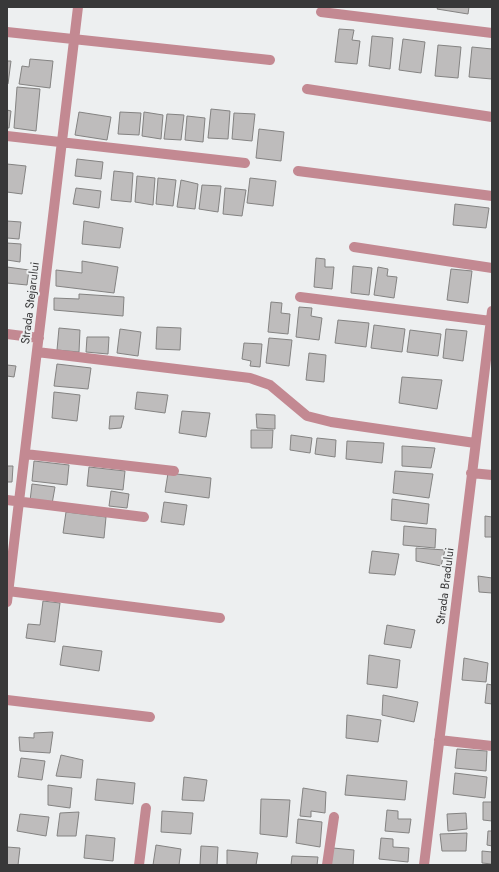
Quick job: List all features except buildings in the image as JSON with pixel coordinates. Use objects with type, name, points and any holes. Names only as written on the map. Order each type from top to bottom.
[{"type":"street","name":"Strada Stejarului","points":[[7,602],[78,7]]},
{"type":"street","points":[[321,12],[492,33]]},
{"type":"street","points":[[7,32],[270,60]]},
{"type":"street","points":[[307,89],[492,117]]},
{"type":"street","points":[[7,136],[244,162]]},
{"type":"street","points":[[298,171],[492,196]]},
{"type":"street","points":[[354,247],[492,268]]},
{"type":"street","points":[[300,297],[491,321]]},
{"type":"street","name":"Strada Bradului","points":[[424,865],[492,311]]},
{"type":"street","points":[[7,334],[39,338]]},
{"type":"street","points":[[37,352],[250,378],[270,385],[307,416],[331,422],[475,444]]},
{"type":"street","points":[[25,454],[174,471]]},
{"type":"street","points":[[471,473],[492,475]]},
{"type":"street","points":[[7,500],[144,516]]},
{"type":"street","points":[[8,591],[220,618]]},
{"type":"street","points":[[7,700],[150,716]]},
{"type":"street","points":[[439,740],[492,746]]},
{"type":"street","points":[[139,865],[146,808]]},
{"type":"street","points":[[328,865],[334,817]]}]
